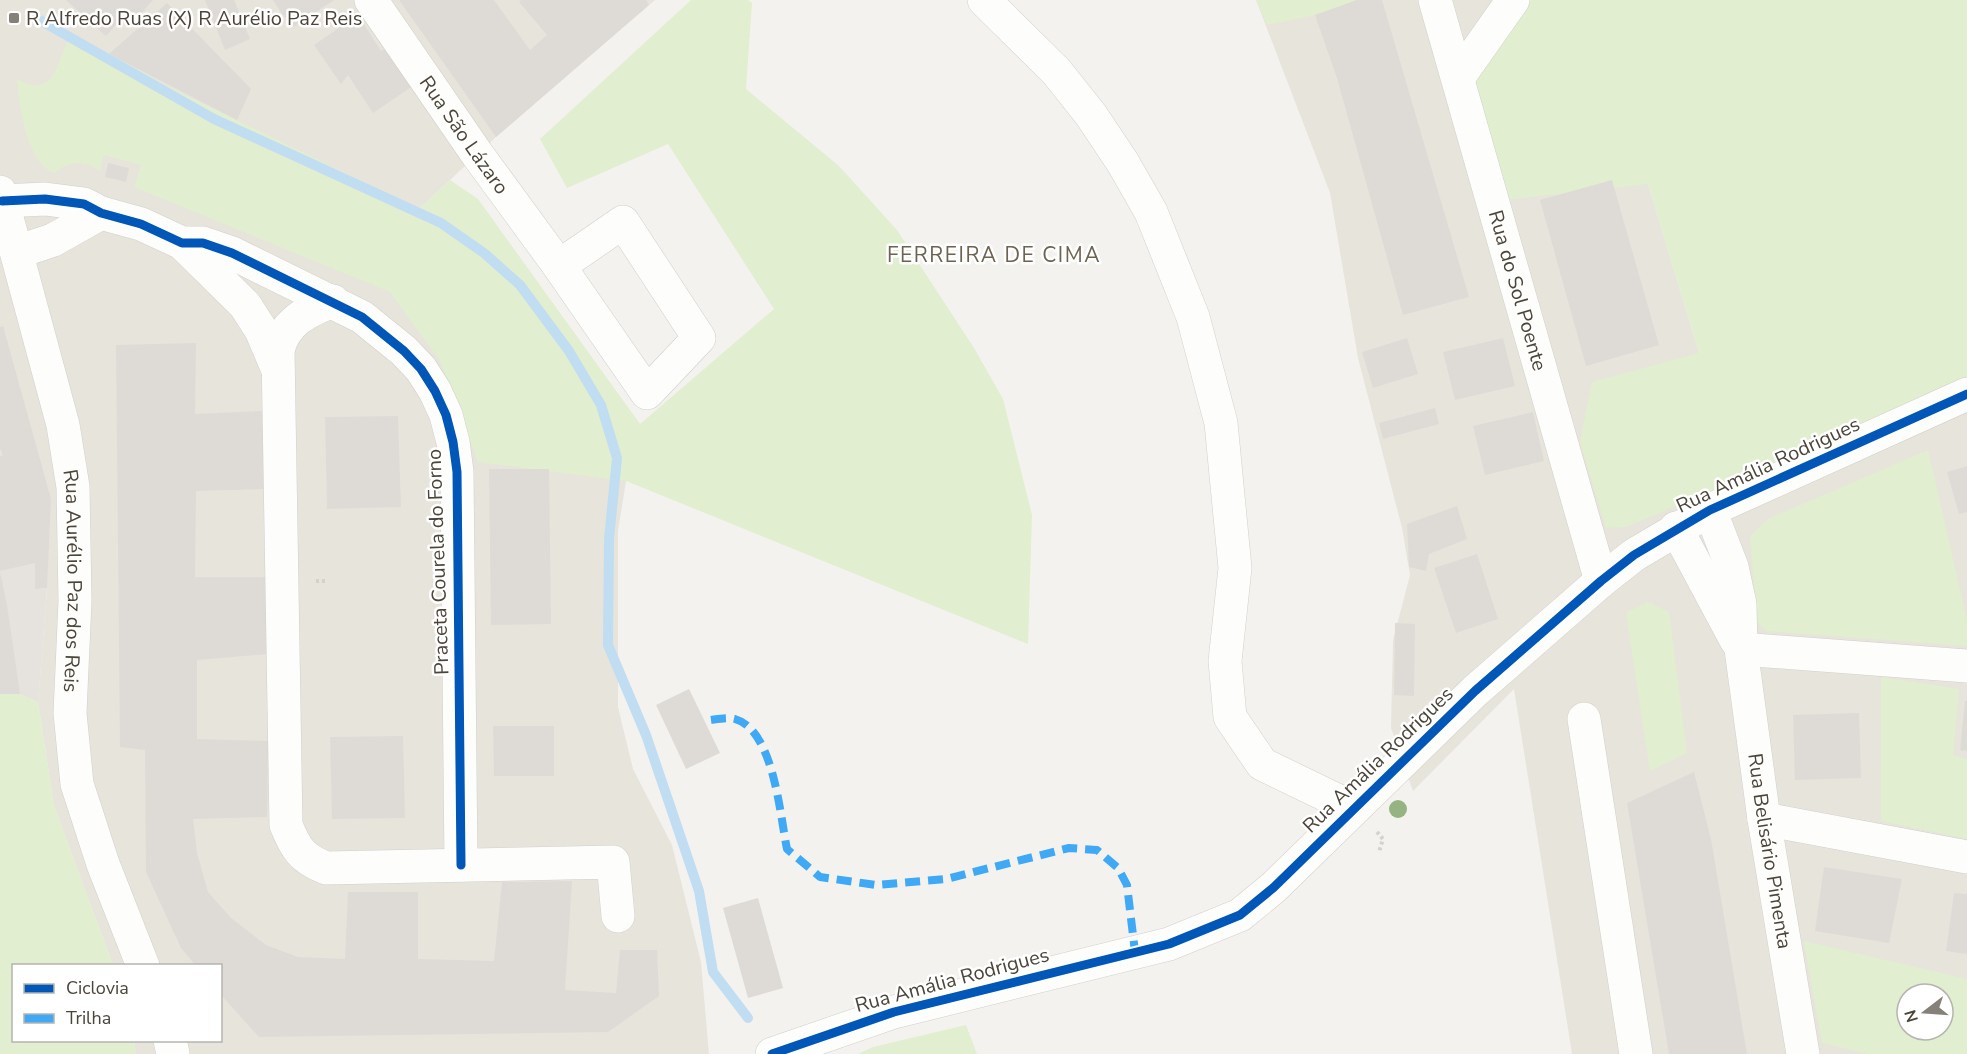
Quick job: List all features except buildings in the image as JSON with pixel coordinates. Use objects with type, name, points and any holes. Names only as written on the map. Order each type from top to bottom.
[{"type":"street","name":"Rua São Lázaro","points":[[371,0],[647,393],[699,338],[623,222],[559,266]]},
{"type":"street","points":[[984,0],[1056,71],[1091,115],[1123,163],[1151,212],[1194,317],[1221,423],[1235,568],[1225,661],[1230,717],[1262,764],[1353,808]]},
{"type":"street","name":"Rua do Sol Poente","points":[[1435,0],[1601,580]]},
{"type":"street","points":[[1458,78],[1513,0]]},
{"type":"street","name":"Praceta Courela do Forno","points":[[1,197],[72,201],[101,213],[141,224],[182,243],[245,305],[261,330],[278,370]]},
{"type":"street","name":"Rua Aurélio Paz dos Reis","points":[[1,197],[63,425],[73,487],[75,601],[70,712],[75,775],[83,809],[143,964]]},
{"type":"street","points":[[17,252],[52,240],[101,213]]},
{"type":"street","name":"Praceta Courela do Forno","points":[[182,243],[203,243],[232,253],[333,300],[384,332],[421,369],[446,416],[453,442],[457,472],[461,865]]},
{"type":"street","name":"Praceta Courela do Forno","points":[[333,300],[304,313],[291,324],[280,342],[278,370],[286,825],[295,846],[308,861],[326,868],[613,862],[618,916]]},
{"type":"street","name":"Rua Amália Rodrigues","points":[[772,1054],[894,1012],[1169,944],[1209,930],[1240,915],[1257,903],[1475,691],[1601,580],[1676,528],[1710,510],[1967,394]]},
{"type":"street","name":"Rua Belisário Pimenta","points":[[1710,510],[1736,585],[1742,622],[1741,649],[1764,819],[1803,1054]]},
{"type":"street","name":"Rua Belisário Pimenta","points":[[1676,528],[1741,649]]},
{"type":"street","points":[[1741,649],[1967,666]]},
{"type":"street","points":[[1584,719],[1636,1054]]},
{"type":"street","points":[[1764,819],[1967,857]]},
{"type":"shaded area","points":[[0,0],[655,0],[496,137],[419,209],[626,481],[618,531],[618,707],[633,769],[672,845],[701,962],[709,1054],[136,1054],[134,1042],[222,1042],[222,964],[113,964],[54,806],[38,702],[47,588],[35,589],[1,571]]},
{"type":"shaded area","points":[[1256,0],[1528,0],[1648,184],[1699,353],[1967,382],[1967,1054],[1572,1054],[1514,689],[1413,791],[1391,728],[1393,640],[1410,575],[1402,528],[1358,358],[1330,193]]},
{"type":"shaded area","points":[[35,563],[35,589],[47,588],[38,702],[20,694],[0,694],[0,566],[1,571]]},
{"type":"green space","points":[[691,0],[748,0],[752,3],[746,89],[839,166],[897,230],[974,348],[1003,399],[1032,515],[1028,644],[626,481],[478,462],[440,361],[390,292],[134,187],[141,165],[104,155],[100,171],[89,165],[78,163],[66,166],[55,173],[45,168],[31,147],[20,104],[17,79],[40,85],[47,82],[57,68],[69,40],[36,24],[40,16],[169,87],[419,209],[450,180],[478,199],[640,424],[774,309],[668,144],[567,188],[540,139]]},
{"type":"green space","points":[[1256,0],[1357,0],[1315,15],[1267,25]]},
{"type":"green space","points":[[1528,0],[1967,0],[1967,382],[1626,527],[1606,528],[1580,442],[1592,382],[1699,353],[1648,184],[1505,200],[1471,81]]},
{"type":"green space","points":[[1928,450],[1967,620],[1967,646],[1766,631],[1757,622],[1750,536],[1768,519]]},
{"type":"green space","points":[[1647,602],[1669,612],[1687,753],[1650,771],[1626,613]]},
{"type":"green space","points":[[1881,677],[1959,689],[1953,755],[1967,759],[1967,839],[1881,821]]},
{"type":"green space","points":[[0,694],[20,694],[38,702],[54,806],[113,964],[12,964],[12,1042],[134,1042],[136,1054],[0,1054]]},
{"type":"green space","points":[[1804,941],[1967,979],[1967,1054],[1867,1054],[1822,1043]]},
{"type":"green space","points":[[966,1025],[977,1054],[858,1054],[873,1047]]},
{"type":"waterway","points":[[36,18],[214,119],[441,223],[484,253],[520,285],[569,351],[601,405],[617,458],[609,539],[608,645],[646,735],[699,891],[713,972],[748,1018]]},
{"type":"marked path","points":[[711,720],[735,719],[748,726],[759,739],[773,776],[787,849],[820,877],[876,885],[946,879],[1069,848],[1097,850],[1118,868],[1127,885],[1135,952]]},
{"type":"cycle path","points":[[2,201],[45,199],[84,204],[101,213],[141,224],[182,243],[203,243],[232,253],[362,317],[404,351],[421,369],[446,415],[457,472],[461,865]]},
{"type":"cycle path","points":[[772,1054],[894,1012],[1169,944],[1240,915],[1273,888],[1475,691],[1634,555],[1710,510],[1967,394]]},
{"type":"place","name":"R Alfredo Ruas (X) R Aurélio Paz Reis","points":[[14,18]]},
{"type":"district","name":"FERREIRA DE CIMA","points":[[994,255]]}]
